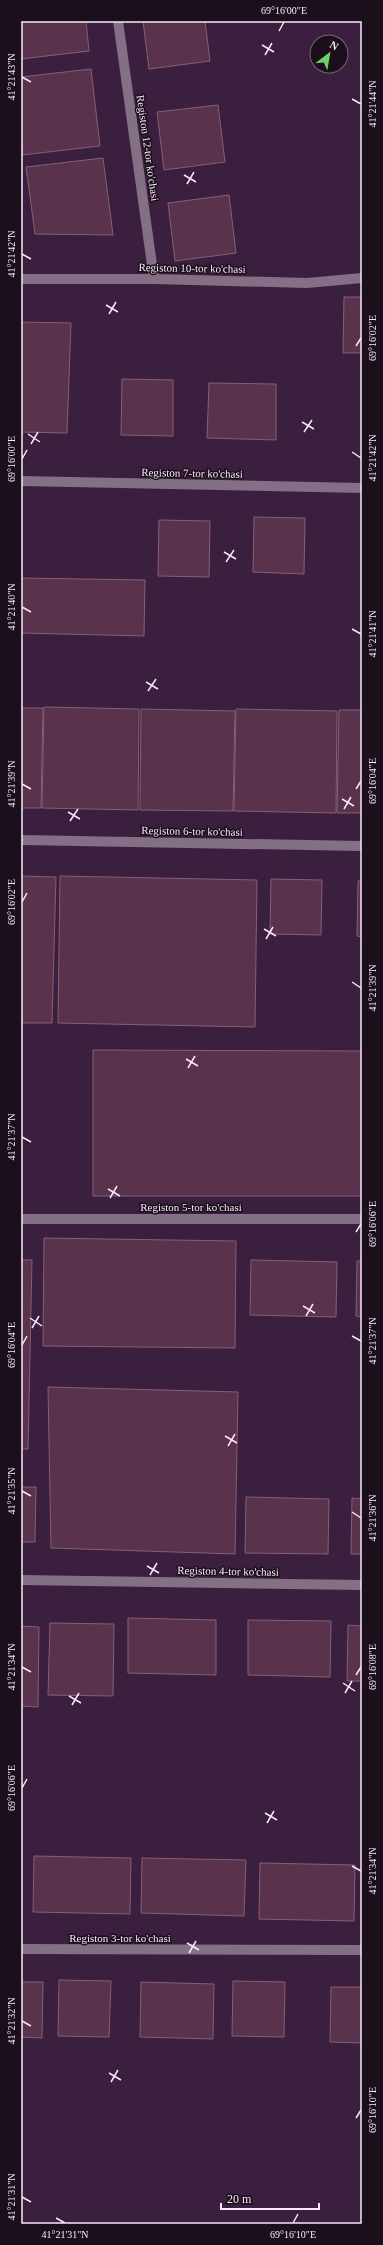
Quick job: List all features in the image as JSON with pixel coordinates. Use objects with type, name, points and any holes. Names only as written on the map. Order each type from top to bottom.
[{"type":"street","name":"Registon 12-tor ko'chasi","points":[[118,21],[154,279]]},
{"type":"street","name":"Registon 10-tor ko'chasi","points":[[21,279],[154,279],[307,283],[362,278]]},
{"type":"street","name":"Registon 7-tor ko'chasi","points":[[21,481],[362,488]]},
{"type":"street","name":"Registon 6-tor ko'chasi","points":[[21,840],[362,846]]},
{"type":"street","name":"Registon 5-tor ko'chasi","points":[[21,1220],[362,1219]]},
{"type":"street","name":"Registon 4-tor ko'chasi","points":[[21,1580],[362,1586]]},
{"type":"street","name":"Registon 3-tor ko'chasi","points":[[21,1950],[362,1950]]},
{"type":"building","points":[[21,21],[86,21],[89,51],[21,59]]},
{"type":"building","points":[[143,21],[205,21],[210,61],[149,69]]},
{"type":"building","points":[[91,69],[100,146],[22,155],[21,77]]},
{"type":"building","points":[[218,105],[225,162],[164,170],[157,112]]},
{"type":"building","points":[[103,158],[113,235],[35,234],[26,167]]},
{"type":"building","points":[[229,195],[236,253],[175,261],[168,203]]},
{"type":"building","points":[[344,297],[362,297],[362,353],[343,353]]},
{"type":"building","points":[[21,322],[71,323],[67,433],[21,432]]},
{"type":"building","points":[[122,379],[173,380],[173,436],[121,435]]},
{"type":"building","points":[[209,383],[276,384],[276,440],[207,438]]},
{"type":"building","points":[[254,517],[305,518],[304,574],[253,572]]},
{"type":"building","points":[[159,520],[210,521],[209,577],[158,576]]},
{"type":"building","points":[[21,578],[145,580],[144,636],[21,633]]},
{"type":"building","points":[[44,707],[139,709],[138,810],[42,808]]},
{"type":"building","points":[[21,708],[43,708],[41,808],[21,808]]},
{"type":"building","points":[[141,709],[235,711],[233,811],[140,810]]},
{"type":"building","points":[[236,709],[337,711],[336,813],[234,811]]},
{"type":"building","points":[[339,710],[362,710],[362,813],[337,813]]},
{"type":"building","points":[[21,876],[56,877],[52,1023],[21,1023]]},
{"type":"building","points":[[60,876],[257,880],[255,1027],[58,1023]]},
{"type":"building","points":[[271,879],[322,880],[321,935],[270,934]]},
{"type":"building","points":[[358,881],[362,881],[362,937],[357,936]]},
{"type":"building","points":[[93,1050],[362,1051],[362,1196],[93,1196]]},
{"type":"building","points":[[44,1238],[236,1241],[235,1348],[43,1346]]},
{"type":"building","points":[[21,1260],[32,1260],[28,1449],[21,1449]]},
{"type":"building","points":[[251,1260],[337,1262],[336,1317],[250,1315]]},
{"type":"building","points":[[357,1261],[362,1261],[362,1317],[356,1316]]},
{"type":"building","points":[[48,1387],[238,1392],[235,1554],[51,1548]]},
{"type":"building","points":[[21,1487],[36,1487],[35,1542],[21,1542]]},
{"type":"building","points":[[246,1497],[329,1499],[328,1554],[245,1553]]},
{"type":"building","points":[[352,1498],[362,1499],[362,1554],[351,1554]]},
{"type":"building","points":[[128,1618],[216,1620],[216,1675],[128,1673]]},
{"type":"building","points":[[248,1620],[331,1621],[330,1677],[248,1675]]},
{"type":"building","points":[[50,1623],[114,1624],[113,1696],[48,1695]]},
{"type":"building","points":[[348,1625],[362,1626],[362,1681],[347,1681]]},
{"type":"building","points":[[21,1626],[39,1627],[38,1707],[21,1706]]},
{"type":"building","points":[[34,1856],[131,1858],[130,1914],[33,1912]]},
{"type":"building","points":[[142,1858],[246,1860],[244,1916],[141,1913]]},
{"type":"building","points":[[260,1863],[355,1865],[354,1921],[259,1919]]},
{"type":"building","points":[[59,1980],[111,1981],[109,2037],[58,2036]]},
{"type":"building","points":[[233,1981],[285,1982],[284,2037],[232,2036]]},
{"type":"building","points":[[21,1982],[43,1982],[42,2038],[21,2037]]},
{"type":"building","points":[[141,1982],[214,1984],[213,2039],[140,2037]]},
{"type":"building","points":[[331,1987],[362,1987],[362,2043],[330,2042]]}]
